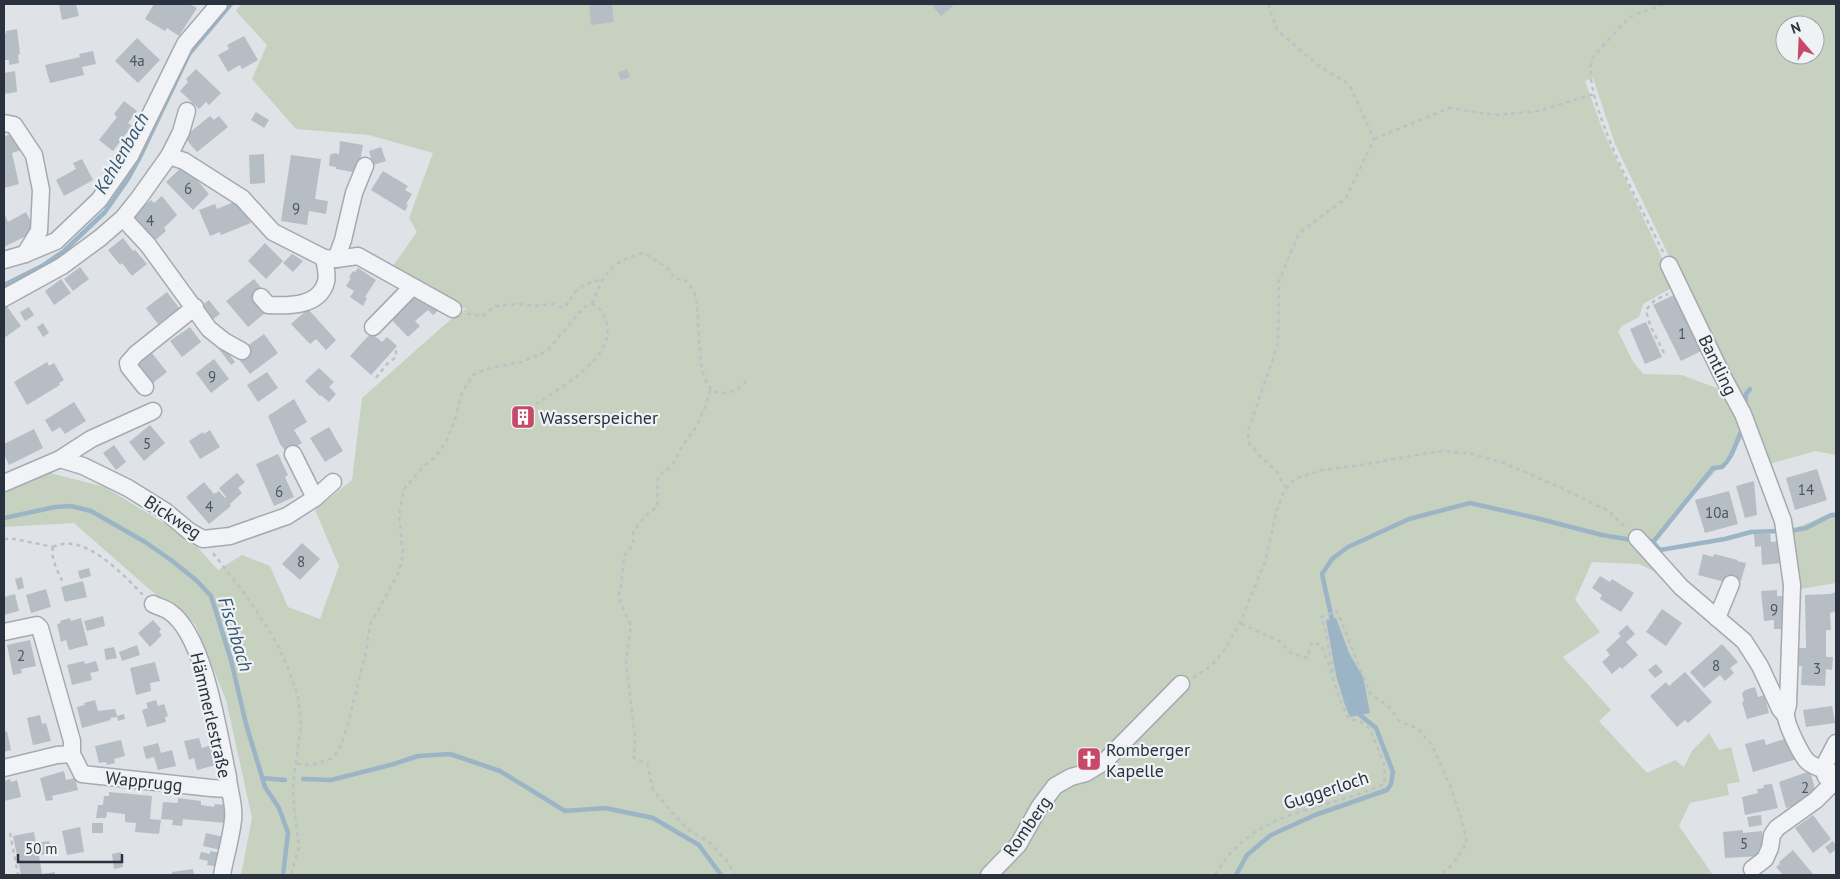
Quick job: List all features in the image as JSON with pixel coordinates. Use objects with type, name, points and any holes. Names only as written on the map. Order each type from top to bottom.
[{"type":"street","points":[[4,260],[25,254],[56,241],[99,200],[130,156],[184,44],[219,4]]},
{"type":"street","points":[[4,298],[62,266],[100,238],[122,218],[139,198],[168,156],[182,132],[187,112]]},
{"type":"street","points":[[4,123],[14,125],[34,156],[39,173],[41,190],[39,231],[25,254]]},
{"type":"street","points":[[168,156],[184,161],[242,198],[273,232],[330,259],[358,256],[453,309]]},
{"type":"street","points":[[260,297],[268,305],[294,306],[308,301],[319,293],[326,281],[330,259],[343,240],[354,193],[365,166]]},
{"type":"street","points":[[122,218],[148,245],[209,328],[224,341],[242,351]]},
{"type":"street","name":"Bantling","points":[[1669,265],[1723,378],[1743,414],[1783,521],[1792,585],[1786,716]]},
{"type":"street","points":[[373,327],[412,287]]},
{"type":"street","points":[[145,387],[128,363],[136,354],[194,307]]},
{"type":"street","points":[[4,483],[60,459],[91,439],[153,411]]},
{"type":"street","points":[[293,454],[315,498]]},
{"type":"street","name":"Bickweg","points":[[60,459],[83,466],[128,488],[166,511],[189,532],[203,538],[230,536],[278,520],[315,498],[333,482]]},
{"type":"street","name":"Bantling","points":[[1636,538],[1667,574],[1744,641],[1760,666],[1807,761],[1816,767],[1830,771]]},
{"type":"street","points":[[1717,618],[1731,584]]},
{"type":"street","name":"Hämmerlestraße","points":[[152,604],[170,612],[187,631],[194,644],[208,690],[232,801],[233,820],[222,875]]},
{"type":"street","name":"Wapprugg","points":[[4,632],[32,625],[37,625],[40,628],[72,741],[72,754],[82,774],[211,788],[228,788]]},
{"type":"street","name":"Romberg","points":[[989,875],[1018,844],[1040,806],[1055,786],[1071,777],[1086,773],[1104,762],[1180,684]]},
{"type":"street","points":[[1752,869],[1765,859],[1770,848],[1772,835],[1777,828],[1832,785],[1830,771],[1836,743]]},
{"type":"street","points":[[4,768],[72,754]]},
{"type":"path","points":[[1268,4],[1277,30],[1319,66],[1348,84],[1374,139]]},
{"type":"path","points":[[1664,4],[1628,18],[1593,58],[1590,78],[1598,109],[1612,144],[1669,265]]},
{"type":"path","points":[[1286,488],[1278,472],[1249,444],[1248,431],[1278,344],[1279,282],[1299,233],[1346,198],[1374,139],[1449,108],[1495,115],[1512,114],[1538,111],[1594,94]]},
{"type":"path","points":[[592,304],[597,290],[610,269],[626,257],[644,253],[670,270],[675,279],[684,279],[695,293],[699,313],[700,358],[710,390],[717,394],[732,393],[748,379]]},
{"type":"path","points":[[453,309],[460,314],[483,316],[495,306],[553,304],[563,308],[575,292],[586,283],[604,280]]},
{"type":"path","points":[[1664,353],[1650,325],[1646,310],[1655,300],[1681,288]]},
{"type":"path","points":[[297,764],[313,765],[332,758],[340,748],[366,652],[370,625],[399,572],[403,555],[399,514],[404,489],[421,469],[435,457],[446,442],[456,419],[462,393],[473,375],[489,368],[522,362],[547,351],[584,307],[592,304],[599,307],[608,326],[608,335],[603,350],[588,366],[536,404]]},
{"type":"path","points":[[376,378],[386,365],[396,357],[396,350]]},
{"type":"path","points":[[710,390],[696,427],[683,445],[672,466],[658,476],[657,507],[646,514],[633,532],[633,545],[624,556],[618,597],[631,626],[626,662],[635,737],[634,758],[647,764],[653,790],[676,817],[689,830],[708,842],[728,861],[735,875]]},
{"type":"path","points":[[1180,684],[1194,678],[1212,665],[1225,649],[1240,623],[1265,562],[1277,510],[1284,490],[1295,479],[1322,470],[1445,451],[1473,454],[1504,463],[1608,511],[1636,538]]},
{"type":"path","points":[[203,538],[217,560],[248,598],[275,640],[298,696],[301,726],[293,784],[299,847],[291,875]]},
{"type":"path","points":[[4,539],[15,539],[53,547],[66,543],[89,549],[103,557],[123,574],[152,604]]},
{"type":"path","points":[[53,547],[53,561],[62,581]]},
{"type":"path","points":[[1334,676],[1327,636],[1321,617],[1337,612],[1370,693],[1390,708],[1399,722],[1417,728],[1432,745],[1454,795],[1467,843],[1453,864],[1441,875]]},
{"type":"path","name":"Guggerloch","points":[[1215,875],[1222,863],[1245,838],[1272,821],[1368,792],[1384,784],[1385,766],[1370,729],[1360,721],[1349,719],[1340,704],[1334,676],[1321,645],[1312,642],[1307,658],[1291,653],[1279,641],[1240,623]]},
{"type":"path","points":[[10,833],[18,875]]},
{"type":"green space","points":[[241,4],[1836,4],[1835,455],[1816,451],[1769,464],[1615,144],[1593,78],[1585,81],[1603,131],[1675,286],[1643,304],[1639,317],[1622,326],[1618,331],[1632,360],[1643,374],[1682,375],[1727,392],[1747,433],[1716,471],[1643,550],[1666,577],[1639,564],[1592,562],[1575,600],[1600,632],[1563,657],[1611,710],[1599,721],[1647,773],[1675,760],[1684,767],[1692,751],[1709,733],[1719,750],[1731,747],[1740,782],[1727,784],[1729,795],[1690,803],[1679,826],[1713,875],[241,875],[252,818],[226,700],[195,624],[149,589],[74,523],[4,527],[4,489],[50,473],[105,487],[190,539],[218,570],[242,555],[270,566],[288,607],[320,619],[339,566],[315,510],[352,480],[362,398],[450,320],[466,309],[393,266],[417,232],[409,218],[433,153],[369,135],[296,129],[252,79],[267,45],[236,11]]},
{"type":"green space","points":[[1836,512],[1836,583],[1788,591],[1789,529],[1802,526]]},
{"type":"water","points":[[1336,618],[1349,653],[1363,677],[1370,713],[1350,717],[1344,702],[1336,675],[1326,620]]},
{"type":"building","points":[[59,4],[76,4],[79,16],[62,20]]},
{"type":"building","points":[[154,4],[190,4],[197,8],[179,36],[167,28],[165,31],[145,19]]},
{"type":"building","points":[[589,4],[612,4],[614,22],[591,25]]},
{"type":"building","points":[[931,4],[955,4],[941,16]]},
{"type":"building","points":[[17,29],[20,54],[18,55],[19,63],[9,65],[9,60],[5,60],[4,56],[4,34],[6,31]]},
{"type":"building","points":[[244,36],[258,60],[242,69],[240,65],[228,72],[218,55],[229,49],[227,45]]},
{"type":"building","points":[[137,38],[160,60],[138,83],[115,61]]},
{"type":"building","points":[[93,51],[96,64],[82,67],[84,75],[50,83],[45,65],[80,57],[79,54]]},
{"type":"building","points":[[196,69],[221,93],[209,105],[206,102],[199,109],[180,91],[188,82],[186,79]]},
{"type":"building","points":[[627,69],[630,77],[621,80],[618,73]]},
{"type":"building","points":[[15,71],[17,92],[4,94],[4,73]]},
{"type":"building","points":[[124,101],[137,111],[128,123],[132,126],[113,151],[99,140],[117,117],[114,114]]},
{"type":"building","points":[[256,112],[269,120],[264,128],[251,120]]},
{"type":"building","points":[[210,116],[214,120],[219,116],[228,127],[197,152],[184,137]]},
{"type":"building","points":[[17,133],[21,150],[12,153],[19,184],[4,188],[4,136]]},
{"type":"building","points":[[340,141],[363,145],[358,173],[329,166],[330,155],[334,153],[339,154]]},
{"type":"building","points":[[381,147],[386,161],[373,165],[369,151]]},
{"type":"building","points":[[264,154],[265,183],[250,184],[249,155]]},
{"type":"building","points":[[291,155],[321,159],[315,199],[328,201],[326,214],[309,211],[307,225],[281,221]]},
{"type":"building","points":[[82,159],[93,180],[64,196],[56,180],[76,169],[73,163]]},
{"type":"building","points":[[184,165],[209,194],[193,210],[166,182]]},
{"type":"building","points":[[383,171],[408,186],[405,190],[412,194],[406,204],[408,205],[405,211],[371,190]]},
{"type":"building","points":[[162,196],[177,215],[164,228],[166,231],[152,243],[131,218],[151,200],[154,203]]},
{"type":"building","points":[[236,201],[251,223],[221,235],[220,232],[210,236],[199,210],[215,204],[217,209]]},
{"type":"building","points":[[26,212],[36,231],[4,247],[4,213],[8,222]]},
{"type":"building","points":[[123,238],[147,264],[132,276],[108,250]]},
{"type":"building","points":[[265,243],[283,261],[266,279],[248,261]]},
{"type":"building","points":[[292,254],[303,261],[293,272],[283,263]]},
{"type":"building","points":[[80,267],[89,279],[73,291],[64,279]]},
{"type":"building","points":[[358,268],[376,280],[365,297],[367,298],[363,306],[350,297],[354,291],[346,286],[353,271],[355,272]]},
{"type":"building","points":[[61,279],[71,293],[54,305],[45,291]]},
{"type":"building","points":[[254,279],[262,289],[257,293],[255,302],[265,313],[248,327],[226,301]]},
{"type":"building","points":[[167,292],[179,308],[158,324],[146,308]]},
{"type":"building","points":[[1674,295],[1703,350],[1681,361],[1653,305]]},
{"type":"building","points":[[423,296],[440,309],[433,315],[428,310],[415,321],[420,326],[408,337],[390,318],[414,297],[419,300]]},
{"type":"building","points":[[209,300],[220,314],[212,320],[201,306]]},
{"type":"building","points":[[6,305],[21,326],[4,338],[4,307]]},
{"type":"building","points":[[29,307],[34,315],[25,321],[20,312]]},
{"type":"building","points":[[308,309],[336,340],[326,350],[316,339],[310,344],[291,324]]},
{"type":"building","points":[[1646,322],[1662,357],[1645,364],[1630,329]]},
{"type":"building","points":[[43,323],[49,333],[43,337],[37,327]]},
{"type":"building","points":[[190,327],[201,342],[182,357],[170,341]]},
{"type":"building","points":[[371,333],[382,342],[387,337],[397,346],[371,375],[350,356]]},
{"type":"building","points":[[264,334],[278,353],[250,374],[239,359],[249,352],[246,347]]},
{"type":"building","points":[[223,345],[235,362],[231,365],[218,348]]},
{"type":"building","points":[[151,352],[167,372],[149,386],[133,366]]},
{"type":"building","points":[[214,359],[229,379],[211,393],[196,373]]},
{"type":"building","points":[[47,362],[49,366],[54,363],[64,380],[59,383],[60,385],[27,405],[14,382]]},
{"type":"building","points":[[319,368],[334,382],[329,387],[336,394],[329,402],[305,381]]},
{"type":"building","points":[[267,372],[278,388],[258,402],[247,385]]},
{"type":"building","points":[[294,399],[307,422],[294,430],[302,443],[286,452],[280,444],[268,416]]},
{"type":"building","points":[[74,402],[86,421],[65,434],[60,427],[52,432],[45,420]]},
{"type":"building","name":"Wasserspeicher","points":[[523,409],[531,417],[523,425],[514,418]]},
{"type":"building","points":[[150,425],[165,443],[144,461],[129,442]]},
{"type":"building","points":[[329,427],[343,451],[325,462],[310,438]]},
{"type":"building","points":[[34,429],[43,448],[9,465],[4,454],[4,444]]},
{"type":"building","points":[[210,430],[220,447],[200,459],[189,441]]},
{"type":"building","points":[[114,445],[126,462],[116,470],[103,453]]},
{"type":"building","points":[[278,454],[288,475],[285,477],[294,497],[274,506],[256,464]]},
{"type":"building","points":[[1817,469],[1827,500],[1795,510],[1786,478]]},
{"type":"building","points":[[237,473],[245,482],[238,488],[242,493],[230,504],[231,506],[209,524],[186,497],[204,482],[214,494],[219,491],[225,498],[219,488]]},
{"type":"building","points":[[1754,481],[1757,515],[1745,518],[1736,486]]},
{"type":"building","points":[[1729,491],[1738,524],[1705,533],[1695,500]]},
{"type":"building","points":[[1770,533],[1771,542],[1780,541],[1782,563],[1762,565],[1761,546],[1755,547],[1754,534]]},
{"type":"building","points":[[302,543],[320,559],[300,580],[282,564]]},
{"type":"building","points":[[1703,554],[1713,557],[1714,554],[1746,563],[1741,581],[1727,577],[1725,582],[1698,575]]},
{"type":"building","points":[[89,568],[91,576],[80,579],[78,571]]},
{"type":"building","points":[[1600,576],[1610,582],[1612,579],[1634,593],[1621,612],[1600,599],[1602,595],[1592,588]]},
{"type":"building","points":[[22,577],[24,588],[18,590],[15,579]]},
{"type":"building","points":[[83,581],[87,597],[65,602],[61,587]]},
{"type":"building","points":[[46,589],[51,607],[31,613],[26,595]]},
{"type":"building","points":[[1777,590],[1777,596],[1785,596],[1784,629],[1774,629],[1774,620],[1764,621],[1761,591]]},
{"type":"building","points":[[1836,592],[1836,611],[1830,613],[1831,630],[1826,630],[1826,657],[1833,657],[1832,670],[1826,669],[1825,686],[1801,685],[1802,666],[1798,666],[1799,648],[1806,648],[1805,595]]},
{"type":"building","points":[[15,594],[19,611],[4,615],[4,597]]},
{"type":"building","points":[[1662,609],[1682,623],[1666,646],[1646,632]]},
{"type":"building","points":[[103,616],[105,626],[87,631],[84,621]]},
{"type":"building","points":[[70,618],[71,621],[81,618],[88,645],[69,650],[66,640],[61,642],[57,624]]},
{"type":"building","points":[[153,620],[161,629],[159,632],[162,635],[150,647],[138,633]]},
{"type":"building","points":[[1627,625],[1635,634],[1626,642],[1638,655],[1622,669],[1620,667],[1612,674],[1602,662],[1610,655],[1606,650],[1621,636],[1618,633]]},
{"type":"building","points":[[30,640],[36,666],[21,669],[22,673],[13,675],[7,645]]},
{"type":"building","points":[[1722,644],[1738,662],[1730,668],[1734,673],[1725,681],[1720,675],[1704,688],[1690,672]]},
{"type":"building","points":[[137,645],[140,655],[122,661],[119,652]]},
{"type":"building","points":[[114,647],[117,658],[106,660],[104,649]]},
{"type":"building","points":[[84,661],[85,664],[96,661],[99,671],[90,673],[92,680],[72,685],[67,665]]},
{"type":"building","points":[[155,662],[160,681],[150,683],[151,691],[136,695],[130,668]]},
{"type":"building","points":[[1656,664],[1663,672],[1655,678],[1648,670]]},
{"type":"building","points":[[1685,672],[1712,702],[1688,723],[1685,720],[1677,727],[1650,696],[1666,682],[1669,686]]},
{"type":"building","points":[[1755,687],[1758,697],[1764,695],[1769,713],[1747,719],[1742,702],[1744,701],[1742,694],[1745,690]]},
{"type":"building","points":[[95,700],[98,711],[115,709],[117,716],[124,714],[125,719],[118,721],[117,717],[110,718],[111,720],[82,728],[77,707]]},
{"type":"building","points":[[156,700],[158,706],[164,704],[168,716],[165,717],[166,722],[147,727],[142,710],[148,708],[146,703]]},
{"type":"building","points":[[1832,706],[1835,723],[1806,727],[1803,710]]},
{"type":"building","points":[[40,715],[42,724],[46,723],[51,741],[33,745],[27,718]]},
{"type":"building","points":[[7,731],[11,750],[4,752],[4,732]]},
{"type":"building","points":[[1790,737],[1797,759],[1753,772],[1745,744],[1764,739],[1766,745]]},
{"type":"building","points":[[199,738],[202,748],[211,745],[216,765],[197,770],[194,758],[189,760],[184,741]]},
{"type":"building","points":[[121,740],[125,756],[114,759],[115,763],[107,765],[106,762],[99,763],[95,746]]},
{"type":"building","points":[[158,743],[161,753],[172,750],[176,766],[158,770],[154,757],[146,759],[143,747]]},
{"type":"building","name":"Romberger Kapelle","points":[[1090,752],[1095,753],[1098,757],[1084,769],[1080,758]]},
{"type":"building","points":[[64,771],[66,780],[75,778],[78,790],[52,796],[53,800],[46,801],[40,778]]},
{"type":"building","points":[[1810,771],[1817,796],[1786,808],[1779,782]]},
{"type":"building","points":[[10,779],[11,782],[17,780],[21,797],[4,801],[4,781]]},
{"type":"building","points":[[1772,784],[1778,808],[1745,815],[1742,797],[1758,793],[1757,789],[1764,788],[1763,785]]},
{"type":"building","points":[[109,792],[152,796],[150,819],[161,820],[159,834],[135,832],[136,823],[125,822],[125,814],[107,812],[106,818],[96,818],[98,805],[103,805],[104,796],[109,796]]},
{"type":"building","points":[[178,798],[201,801],[201,805],[214,807],[215,804],[227,805],[225,823],[183,819],[182,826],[172,825],[173,820],[161,819],[163,802],[178,803]]},
{"type":"building","points":[[1761,815],[1762,825],[1749,827],[1747,817]]},
{"type":"building","points":[[1813,815],[1831,839],[1813,853],[1795,828]]},
{"type":"building","points":[[92,823],[103,823],[103,833],[92,833]]},
{"type":"building","points":[[80,827],[84,852],[67,855],[62,831]]},
{"type":"building","points":[[1743,830],[1743,833],[1762,831],[1764,853],[1762,856],[1725,858],[1723,832]]},
{"type":"building","points":[[34,832],[36,843],[49,841],[52,853],[39,855],[42,874],[55,872],[55,875],[21,875],[13,836]]},
{"type":"building","points":[[206,833],[224,837],[221,850],[203,846]]},
{"type":"building","points":[[1833,841],[1836,849],[1830,854],[1825,847]]},
{"type":"building","points":[[1793,850],[1812,875],[1783,875],[1776,867]]},
{"type":"building","points":[[210,851],[221,853],[218,867],[207,865],[208,861],[199,859],[201,852],[210,854]]},
{"type":"building","points":[[121,852],[123,867],[114,869],[112,854]]},
{"type":"building","points":[[193,869],[194,875],[172,875],[172,872]]},
{"type":"waterway","name":"Kehlenbach","points":[[4,285],[42,266],[64,251],[105,212],[128,179],[140,157],[189,54],[231,4]]},
{"type":"waterway","points":[[1745,406],[1746,394],[1750,389]]},
{"type":"waterway","points":[[1654,541],[1713,468],[1722,467],[1726,463],[1742,430]]},
{"type":"waterway","points":[[1333,624],[1322,574],[1332,559],[1348,547],[1409,519],[1470,503],[1602,535],[1632,540]]},
{"type":"waterway","name":"Fischbach","points":[[4,518],[55,507],[71,506],[91,511],[145,542],[171,560],[196,580],[211,596],[231,660],[246,724],[265,787],[279,808],[288,833],[283,875]]},
{"type":"waterway","points":[[1790,531],[1806,528],[1831,515],[1836,515]]},
{"type":"waterway","points":[[1652,541],[1660,550],[1725,539],[1751,532],[1780,531]]},
{"type":"waterway","points":[[1236,875],[1247,855],[1271,835],[1315,815],[1387,790],[1391,784],[1393,772],[1376,728],[1360,715],[1358,711]]},
{"type":"waterway","points":[[303,779],[331,780],[418,756],[450,754],[500,771],[565,811],[605,808],[653,818],[699,845],[721,875]]},
{"type":"waterway","points":[[262,778],[285,780]]},
{"type":"place","name":"Wasserspeicher","points":[[523,417]]},
{"type":"place","name":"Romberger Kapelle","points":[[1089,759]]}]
